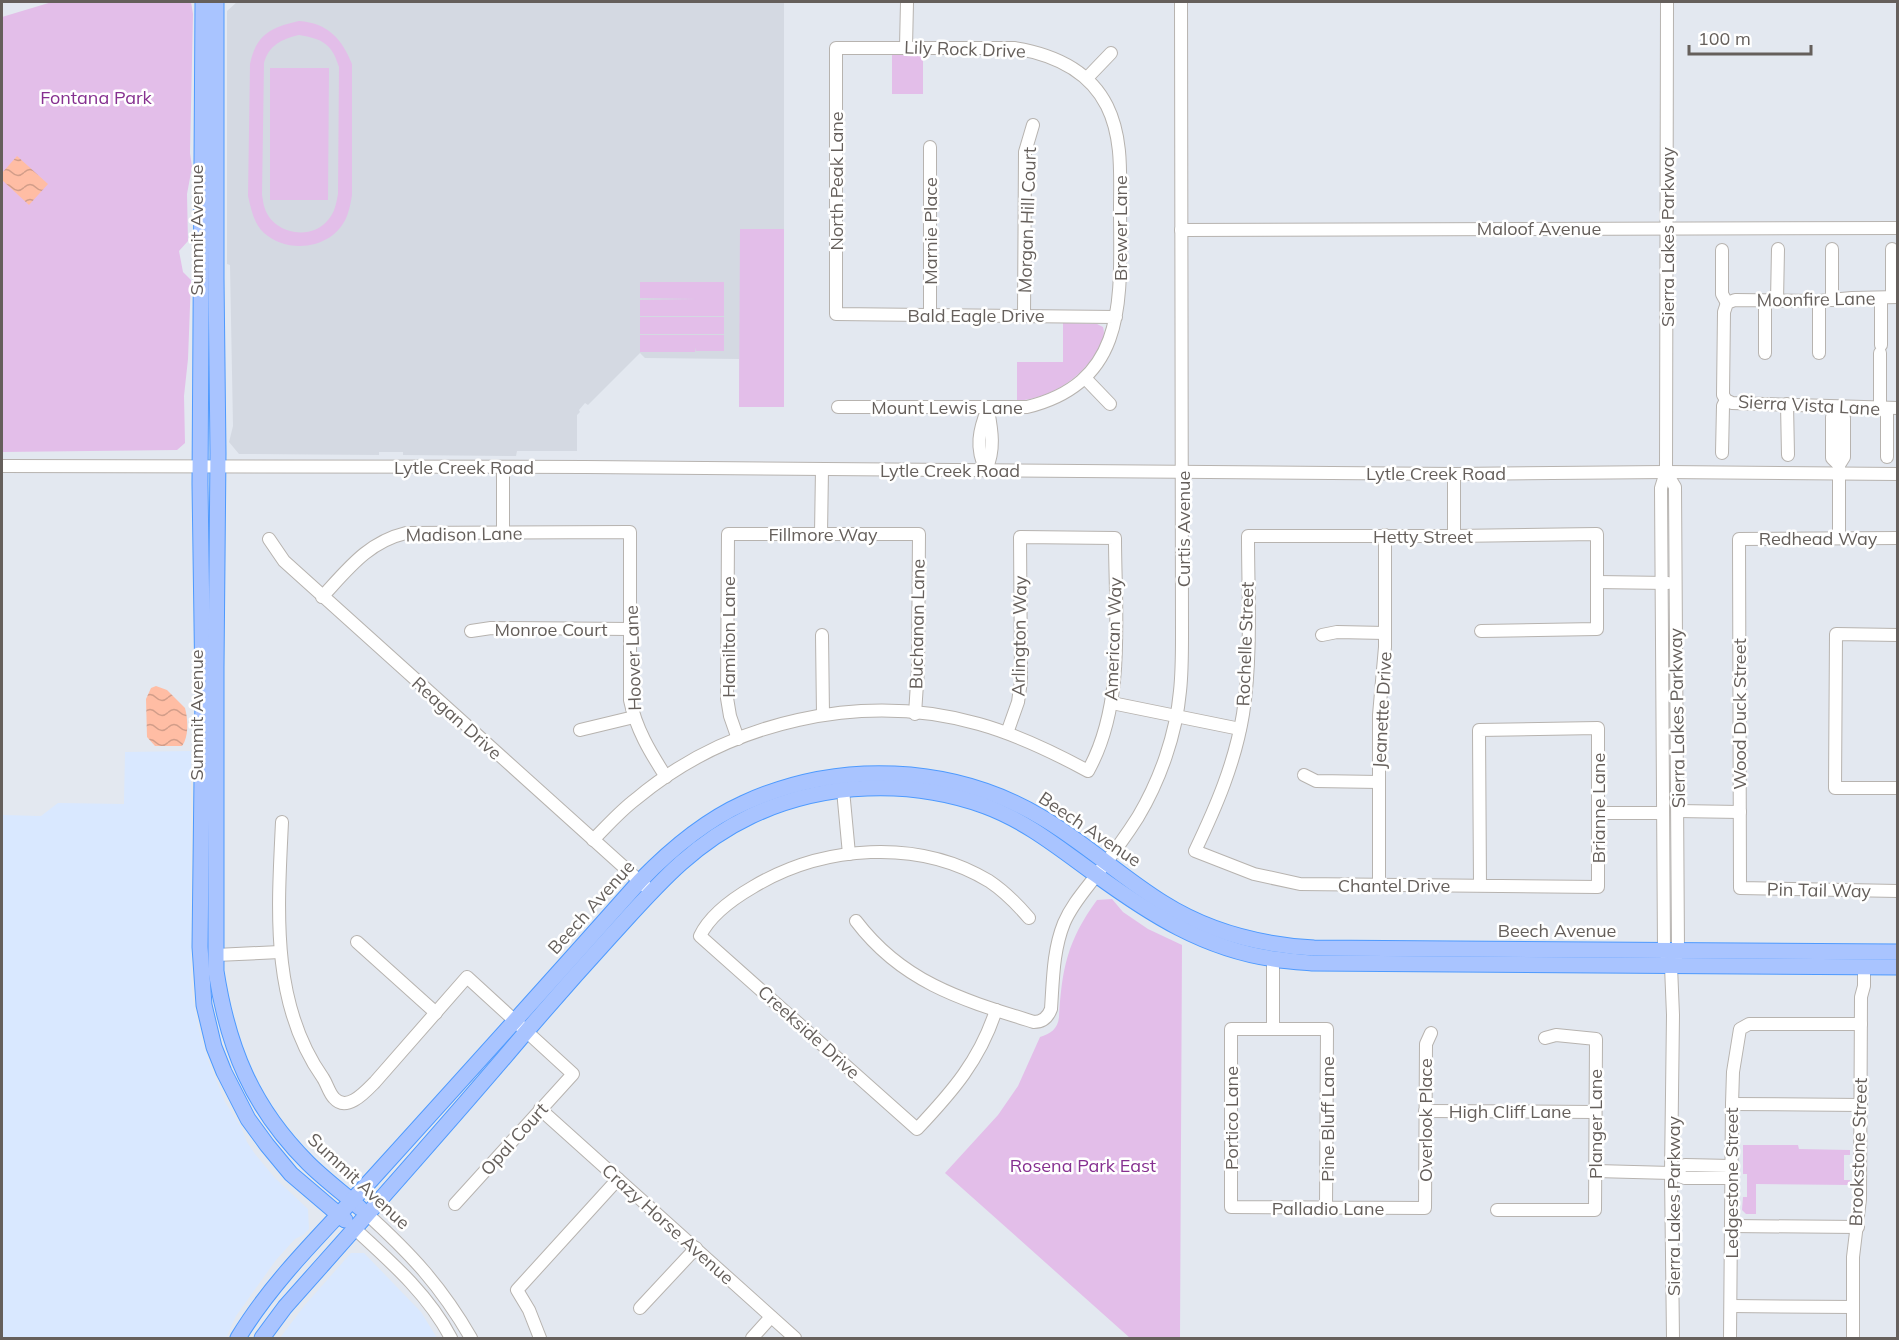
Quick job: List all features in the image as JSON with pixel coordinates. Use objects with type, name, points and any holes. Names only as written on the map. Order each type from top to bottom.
[{"type":"main road","name":"Summit Avenue","points":[[203,2],[201,466],[203,693],[200,947],[204,1005],[214,1047],[248,1119],[291,1174],[354,1228]]},
{"type":"main road","name":"Summit Avenue","points":[[216,2],[218,467],[216,955],[222,1006],[237,1057],[270,1119],[309,1165],[366,1214]]},
{"type":"main road","name":"Beech Avenue","points":[[238,1338],[262,1300],[280,1278],[521,1025],[645,886],[664,856],[688,836],[743,803],[776,790],[812,780],[865,773],[891,773],[925,776],[988,792],[1041,816],[1152,896],[1178,912],[1217,929],[1274,945],[1314,948],[1898,952]]},
{"type":"main road","name":"Beech Avenue","points":[[645,886],[717,836],[750,817],[779,805],[843,790],[902,789],[937,793],[984,806],[1034,830],[1149,912],[1178,929],[1211,943],[1273,959],[1312,963],[1898,967]]},
{"type":"main road","name":"Beech Avenue","points":[[262,1338],[285,1307],[366,1214],[521,1025]]},
{"type":"street","points":[[906,47],[907,2]]},
{"type":"street","name":"Curtis Avenue","points":[[996,1010],[1034,1022],[1043,1020],[1049,1014],[1056,957],[1064,923],[1073,906],[1138,817],[1154,786],[1165,757],[1176,716],[1181,667],[1183,471],[1181,2]]},
{"type":"street","name":"Sierra Lakes Parkway","points":[[1666,2],[1666,472],[1661,488],[1660,583],[1663,813],[1671,951]]},
{"type":"street","name":"Lily Rock Drive","points":[[836,48],[1014,48],[1036,52],[1062,61],[1087,78]]},
{"type":"street","name":"North Peak Lane","points":[[836,48],[836,314]]},
{"type":"street","points":[[1087,78],[1111,53]]},
{"type":"street","name":"Brewer Lane","points":[[1085,378],[1099,361],[1110,341],[1120,287],[1119,154],[1114,123],[1107,105],[1087,78]]},
{"type":"street","name":"Morgan Hill Court","points":[[1024,315],[1025,152],[1033,125]]},
{"type":"street","name":"Marnie Place","points":[[930,147],[930,315]]},
{"type":"street","name":"Maloof Avenue","points":[[1181,230],[1898,228]]},
{"type":"street","points":[[1765,352],[1778,249]]},
{"type":"street","points":[[1819,353],[1832,249]]},
{"type":"street","points":[[1887,457],[1888,408],[1880,349],[1890,298],[1892,249]]},
{"type":"street","points":[[1722,250],[1722,294],[1731,302],[1724,312],[1725,398],[1722,453]]},
{"type":"street","name":"Moonfire Lane","points":[[1731,302],[1890,298]]},
{"type":"street","name":"Bald Eagle Drive","points":[[836,314],[1116,317]]},
{"type":"street","points":[[1085,378],[1110,404]]},
{"type":"street","name":"Mount Lewis Lane","points":[[838,407],[1027,407],[1051,401],[1085,378]]},
{"type":"street","name":"Sierra Vista Lane","points":[[1725,398],[1732,403],[1888,408]]},
{"type":"street","points":[[1787,404],[1788,455]]},
{"type":"street","points":[[986,470],[992,457],[992,428],[988,408]]},
{"type":"street","points":[[1839,408],[1844,418],[1844,457],[1839,469],[1839,538]]},
{"type":"street","name":"Lytle Creek Road","points":[[2,466],[1454,474],[1839,469],[1898,474]]},
{"type":"street","points":[[503,467],[503,533]]},
{"type":"street","points":[[821,534],[822,469]]},
{"type":"street","name":"Sierra Lakes Parkway","points":[[1666,472],[1675,487],[1678,811],[1671,951],[1673,1338]]},
{"type":"street","points":[[1454,474],[1454,536]]},
{"type":"street","name":"Madison Lane","points":[[322,597],[360,556],[376,544],[406,533],[630,532]]},
{"type":"street","name":"Hoover Lane","points":[[630,532],[630,700],[634,717],[648,750],[666,777]]},
{"type":"street","name":"Fillmore Way","points":[[728,534],[919,534]]},
{"type":"street","name":"Hamilton Lane","points":[[728,534],[727,698],[738,739]]},
{"type":"street","name":"Buchanan Lane","points":[[915,714],[918,668],[919,534]]},
{"type":"street","name":"Hetty Street","points":[[1248,536],[1597,534],[1597,582]]},
{"type":"street","name":"Jeanette Drive","points":[[1379,886],[1379,706],[1385,657],[1385,535]]},
{"type":"street","name":"Rochelle Street","points":[[1195,851],[1223,790],[1240,729],[1245,700],[1248,536]]},
{"type":"street","name":"Arlington Way","points":[[1007,733],[1018,702],[1020,687],[1020,537],[1115,537]]},
{"type":"street","name":"American Way","points":[[1007,733],[1088,771],[1104,733],[1112,704],[1116,652],[1115,537]]},
{"type":"street","name":"Redhead Way","points":[[1739,538],[1898,538]]},
{"type":"street","name":"Wood Duck Street","points":[[1739,538],[1740,888]]},
{"type":"street","name":"Reagan Drive","points":[[269,539],[284,561],[322,597],[645,886]]},
{"type":"street","points":[[1481,631],[1597,629],[1597,582],[1675,583]]},
{"type":"street","name":"Monroe Court","points":[[471,631],[492,628],[631,629]]},
{"type":"street","points":[[1322,635],[1337,632],[1385,633]]},
{"type":"street","points":[[1898,635],[1836,634],[1835,788],[1898,788]]},
{"type":"street","points":[[822,635],[823,715]]},
{"type":"street","points":[[1112,704],[1240,729]]},
{"type":"street","points":[[593,840],[628,805],[666,777],[706,753],[779,725],[823,715],[877,711],[956,718],[1007,733]]},
{"type":"street","points":[[580,730],[634,717]]},
{"type":"street","name":"Brianne Lane","points":[[1480,886],[1479,730],[1598,728],[1598,887]]},
{"type":"street","points":[[1304,775],[1316,781],[1379,782]]},
{"type":"street","points":[[843,790],[849,854],[887,852],[904,854],[962,868],[1003,891],[1029,918]]},
{"type":"street","points":[[1678,811],[1740,812]]},
{"type":"street","points":[[1598,813],[1663,813]]},
{"type":"street","points":[[282,822],[279,885],[280,952],[285,986],[296,1029],[333,1097],[341,1103],[350,1102],[359,1097],[375,1082],[467,977],[521,1025]]},
{"type":"street","name":"Chantel Drive","points":[[1195,851],[1246,872],[1276,880],[1318,885],[1598,887]]},
{"type":"street","name":"Creekside Drive","points":[[849,854],[804,864],[756,885],[725,907],[707,924],[700,936],[917,1129],[969,1068],[988,1034],[996,1010]]},
{"type":"street","name":"Pin Tail Way","points":[[1740,888],[1898,891]]},
{"type":"street","points":[[856,921],[878,946],[911,973],[944,992],[996,1010]]},
{"type":"street","points":[[357,942],[436,1013]]},
{"type":"street","points":[[216,955],[280,952]]},
{"type":"street","points":[[1273,959],[1273,1029]]},
{"type":"street","name":"Brookstone Street","points":[[1853,1338],[1853,1257],[1860,1199],[1861,997],[1864,986],[1864,966]]},
{"type":"street","name":"Ledgestone Street","points":[[1730,1338],[1733,1072],[1740,1029],[1749,1024],[1861,1024]]},
{"type":"street","name":"Opal Court","points":[[455,1204],[573,1074],[521,1025]]},
{"type":"street","name":"Portico Lane","points":[[1231,1208],[1231,1029],[1273,1029]]},
{"type":"street","name":"Pine Bluff Lane","points":[[1273,1029],[1327,1029],[1326,1208]]},
{"type":"street","name":"Overlook Place","points":[[1425,1208],[1426,1044],[1431,1033]]},
{"type":"street","name":"Planger Lane","points":[[1497,1210],[1595,1210],[1596,1038],[1556,1035],[1545,1038]]},
{"type":"street","points":[[1732,1104],[1861,1105]]},
{"type":"street","name":"Crazy Horse Avenue","points":[[540,1109],[795,1338]]},
{"type":"street","name":"High Cliff Lane","points":[[1425,1111],[1595,1112]]},
{"type":"street","points":[[1596,1171],[1671,1173],[1685,1178],[1731,1172]]},
{"type":"street","points":[[540,1338],[529,1310],[517,1290],[618,1179]]},
{"type":"street","name":"Palladio Lane","points":[[1231,1208],[1425,1208]]},
{"type":"street","name":"Summit Avenue","points":[[366,1214],[432,1278],[471,1338]]},
{"type":"street","points":[[1731,1226],[1858,1227]]},
{"type":"street","name":"Summit Avenue","points":[[354,1228],[417,1288],[451,1338]]},
{"type":"street","points":[[640,1308],[696,1248]]},
{"type":"street","points":[[1731,1306],[1853,1307]]},
{"type":"street","points":[[752,1338],[771,1317]]},
{"type":"shaded area","points":[[237,2],[784,2],[784,407],[739,407],[739,359],[645,358],[640,353],[588,405],[585,403],[579,410],[577,451],[517,451],[516,456],[403,455],[403,452],[379,452],[379,455],[239,454],[229,442],[233,426],[230,265],[227,264],[227,11]]},
{"type":"shaded area","points":[[191,751],[191,977],[200,1034],[225,1102],[241,1127],[247,1142],[275,1178],[308,1209],[309,1229],[295,1239],[276,1260],[236,1316],[226,1338],[2,1338],[2,815],[41,816],[58,803],[124,804],[125,752]]},
{"type":"shaded area","points":[[351,1253],[364,1253],[421,1312],[437,1338],[280,1338],[304,1306]]},
{"type":"green space","name":"Fontana Park","points":[[52,2],[191,2],[193,14],[190,153],[192,167],[187,194],[188,241],[179,251],[183,272],[191,280],[184,396],[185,443],[177,450],[2,452],[2,17]]},
{"type":"green space","points":[[299,21],[318,25],[333,34],[344,47],[352,64],[352,195],[349,211],[334,234],[312,245],[299,246],[275,240],[264,233],[255,221],[248,196],[250,64],[256,45],[261,39],[273,29]],"holes":[[[299,35],[320,41],[330,48],[339,67],[338,194],[334,211],[321,227],[312,231],[294,232],[284,229],[270,218],[262,195],[264,63],[269,52],[277,44]]]},
{"type":"green space","points":[[892,55],[923,55],[923,94],[892,94]]},
{"type":"green space","points":[[270,68],[329,68],[328,200],[270,200]]},
{"type":"green space","points":[[740,229],[784,229],[784,407],[739,407]]},
{"type":"green space","points":[[640,282],[724,282],[724,316],[640,316],[640,300],[697,299],[640,298]]},
{"type":"green space","points":[[640,317],[724,317],[724,334],[640,334]]},
{"type":"green space","points":[[1063,323],[1097,324],[1103,327],[1103,337],[1098,350],[1072,380],[1051,392],[1017,401],[1017,362],[1063,362]]},
{"type":"green space","points":[[640,335],[724,335],[724,351],[696,351],[696,347],[695,352],[640,352]]},
{"type":"green space","name":"Rosena Park East","points":[[1112,899],[1123,912],[1148,929],[1182,945],[1180,1338],[1130,1338],[945,1173],[998,1115],[1018,1086],[1040,1037],[1055,1028],[1059,1017],[1064,970],[1073,942],[1097,900]]},
{"type":"green space","points":[[1743,1145],[1798,1145],[1799,1149],[1850,1150],[1850,1155],[1844,1155],[1844,1180],[1850,1180],[1850,1185],[1756,1184],[1756,1214],[1746,1214],[1742,1210],[1743,1197],[1747,1197],[1747,1174],[1743,1174]]},
{"type":"water","points":[[17,156],[48,184],[29,205],[2,180],[2,173]]},
{"type":"water","points":[[156,686],[167,690],[185,708],[187,728],[182,746],[155,746],[147,737],[146,699],[151,688]]}]
